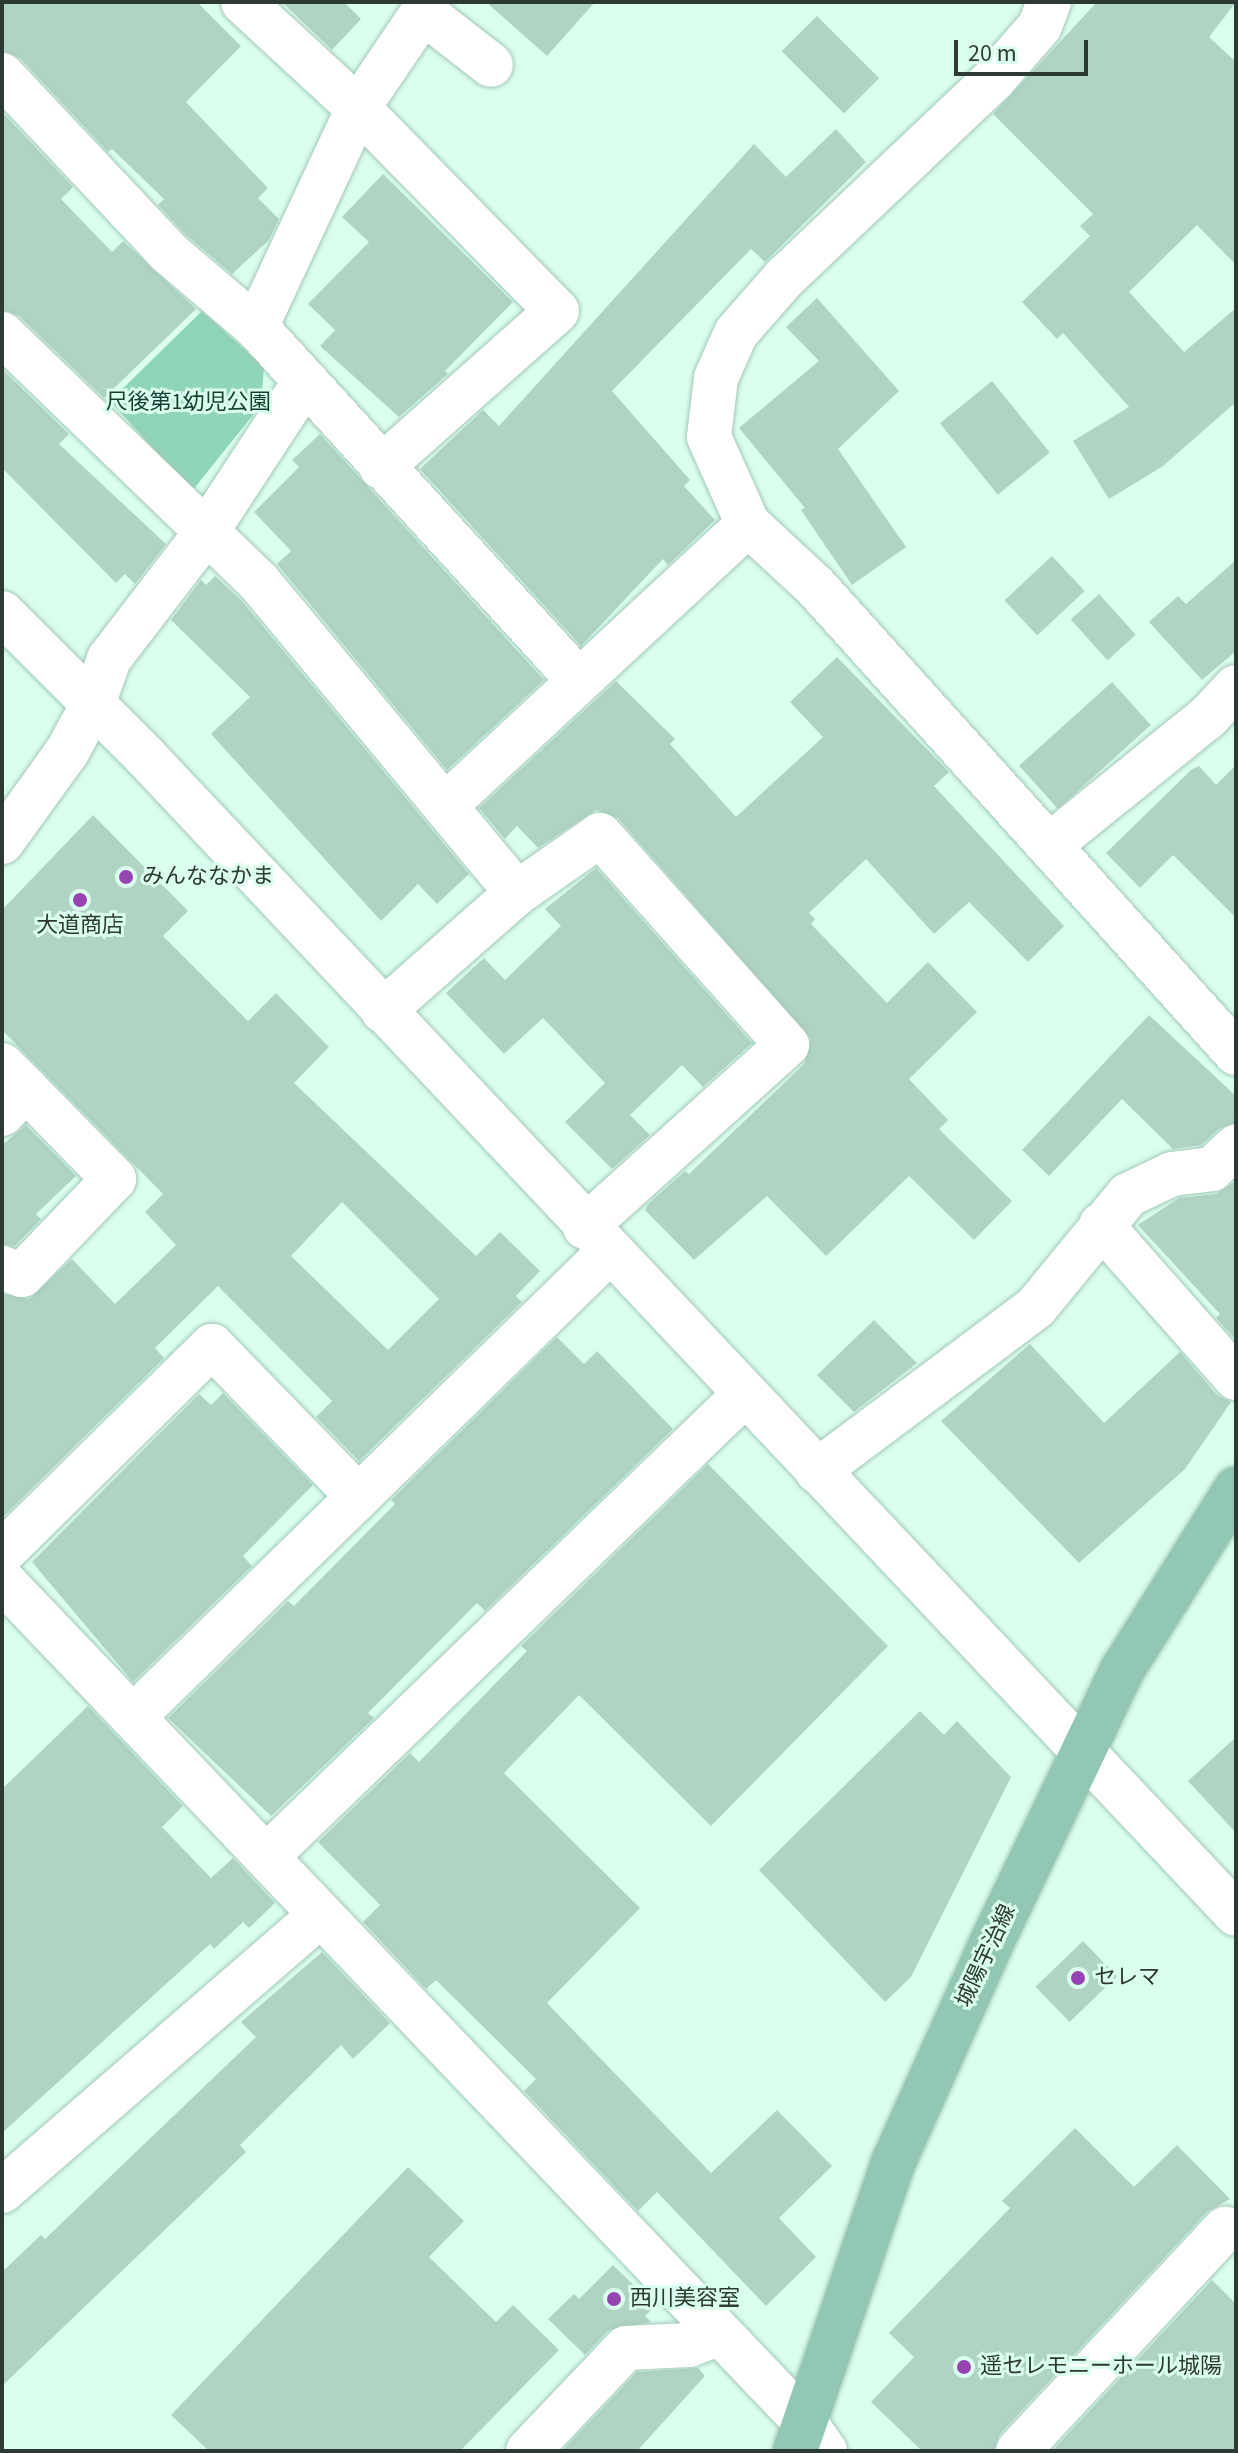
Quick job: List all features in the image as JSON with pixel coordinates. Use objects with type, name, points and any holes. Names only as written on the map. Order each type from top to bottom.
[{"type":"main road","name":"城陽宇治線","points":[[808,2441],[894,2161],[1080,1750],[1139,1641],[1236,1489]]},
{"type":"street","points":[[243,2],[358,108],[557,311],[381,467]]},
{"type":"street","points":[[1049,2],[1040,26],[994,79],[785,277],[736,333],[716,378],[709,437],[748,524],[815,586],[1051,844],[1236,1053]]},
{"type":"street","points":[[256,327],[358,108],[423,7],[491,65]]},
{"type":"street","points":[[2,75],[168,252],[256,327],[579,681]]},
{"type":"street","points":[[2,334],[205,534],[258,581],[517,893]]},
{"type":"street","points":[[2,842],[67,752],[93,704],[109,659],[205,534],[305,381]]},
{"type":"street","points":[[446,805],[748,524]]},
{"type":"street","points":[[2,613],[93,704],[1236,1914]]},
{"type":"street","points":[[1051,844],[1208,717],[1236,687]]},
{"type":"street","points":[[133,1717],[358,1496],[597,1240],[787,1045],[600,835],[517,893],[383,1011]]},
{"type":"street","points":[[2,1268],[22,1275],[114,1179],[10,1089]]},
{"type":"street","points":[[817,1471],[1036,1307],[1128,1195],[1172,1174],[1212,1169],[1236,1147]]},
{"type":"street","points":[[1101,1225],[1236,1378]]},
{"type":"street","points":[[2,1553],[212,1346],[358,1496]]},
{"type":"street","points":[[267,1856],[744,1395]]},
{"type":"street","points":[[2,1580],[718,2334],[808,2441]]},
{"type":"street","points":[[2,2191],[321,1915]]},
{"type":"street","points":[[1018,2451],[1225,2229]]},
{"type":"street","points":[[528,2451],[626,2348],[689,2345],[718,2334]]},
{"type":"green space","name":"尺後第1幼児公園","points":[[202,311],[264,367],[261,405],[192,491],[110,401]]},
{"type":"building","points":[[2,2],[197,2],[241,46],[186,102],[268,188],[258,198],[279,219],[269,240],[232,274],[185,234],[158,205],[164,199],[112,149],[108,152],[20,58],[2,51]]},
{"type":"building","points":[[282,2],[344,2],[361,19],[332,50]]},
{"type":"building","points":[[486,2],[595,2],[547,56]]},
{"type":"building","points":[[1097,2],[1236,2],[1209,37],[1236,62],[1236,265],[1197,225],[1129,292],[1184,352],[1236,308],[1236,402],[1163,466],[1109,499],[1073,441],[1129,407],[1063,333],[1057,339],[1022,302],[1090,236],[1080,226],[1093,214],[993,114]]},
{"type":"building","points":[[817,16],[879,78],[844,114],[782,51]]},
{"type":"building","points":[[2,112],[73,187],[61,199],[112,252],[123,241],[196,309],[104,398],[19,316],[2,310]]},
{"type":"building","points":[[836,129],[866,162],[765,262],[751,249],[612,391],[690,480],[684,486],[715,520],[668,565],[663,559],[581,646],[420,469],[483,410],[499,426],[754,144],[786,177]]},
{"type":"building","points":[[383,174],[513,302],[445,371],[448,374],[399,417],[320,346],[335,330],[308,304],[369,242],[342,217]]},
{"type":"building","points":[[817,298],[899,391],[838,449],[906,547],[852,585],[801,510],[805,508],[739,428],[819,361],[786,327]]},
{"type":"building","points":[[2,369],[69,434],[59,444],[166,544],[135,584],[125,574],[116,583],[2,468]]},
{"type":"building","points":[[992,381],[1050,452],[998,495],[940,423]]},
{"type":"building","points":[[320,434],[544,680],[447,770],[277,564],[291,551],[254,512],[299,467],[292,460]]},
{"type":"building","points":[[1052,556],[1085,591],[1037,635],[1004,600]]},
{"type":"building","points":[[1236,560],[1236,651],[1202,680],[1149,622],[1178,596],[1186,604]]},
{"type":"building","points":[[215,576],[241,600],[469,874],[437,904],[418,884],[381,921],[211,734],[250,697],[171,620],[201,580],[206,585]]},
{"type":"building","points":[[1099,594],[1136,635],[1108,660],[1071,619]]},
{"type":"building","points":[[837,657],[949,772],[934,786],[1064,926],[1028,962],[969,902],[934,934],[866,859],[809,913],[815,919],[811,924],[887,1003],[928,962],[977,1012],[909,1079],[948,1120],[939,1129],[1012,1201],[974,1240],[909,1176],[826,1256],[767,1196],[694,1260],[645,1210],[648,1204],[685,1171],[689,1174],[804,1064],[811,1039],[618,818],[596,810],[538,848],[517,826],[505,839],[479,808],[616,681],[675,739],[670,744],[736,817],[823,737],[790,702]]},
{"type":"building","points":[[1112,682],[1151,725],[1058,809],[1019,766]]},
{"type":"building","points":[[1236,765],[1236,918],[1173,855],[1140,888],[1106,853],[1191,770],[1199,766],[1216,785]]},
{"type":"building","points":[[93,815],[188,911],[163,936],[248,1021],[276,993],[329,1047],[294,1083],[476,1256],[500,1232],[540,1271],[516,1296],[522,1302],[359,1461],[316,1417],[332,1401],[218,1286],[155,1348],[164,1358],[4,1516],[2,1294],[29,1299],[72,1259],[115,1304],[176,1245],[145,1212],[163,1194],[2,1030],[2,910]],"holes":[[[342,1202],[439,1299],[388,1350],[291,1256]]]},
{"type":"building","points":[[596,868],[752,1043],[703,1087],[682,1065],[630,1115],[650,1135],[612,1169],[565,1122],[605,1083],[543,1018],[504,1054],[446,993],[484,958],[505,980],[561,926],[545,909]]},
{"type":"building","points":[[1149,1015],[1236,1096],[1236,1123],[1220,1128],[1201,1145],[1173,1149],[1122,1099],[1049,1176],[1022,1150]]},
{"type":"building","points":[[26,1125],[76,1176],[36,1214],[41,1219],[15,1246],[2,1244],[2,1145]]},
{"type":"building","points":[[1236,1181],[1236,1340],[1216,1318],[1220,1314],[1138,1225],[1179,1198],[1216,1194]]},
{"type":"building","points":[[874,1320],[917,1363],[854,1412],[817,1375]]},
{"type":"building","points":[[557,1337],[584,1364],[597,1351],[673,1429],[485,1611],[477,1603],[368,1713],[374,1718],[271,1816],[168,1718],[288,1601],[294,1606],[395,1504],[391,1500]]},
{"type":"building","points":[[1030,1344],[1104,1423],[1180,1352],[1217,1395],[1231,1402],[1185,1469],[1079,1563],[941,1421]]},
{"type":"building","points":[[223,1393],[313,1485],[243,1556],[252,1566],[133,1682],[32,1562],[199,1394],[211,1405]]},
{"type":"building","points":[[708,1464],[888,1646],[711,1826],[579,1695],[504,1773],[640,1908],[547,2003],[711,2173],[777,2110],[832,2166],[779,2218],[816,2257],[766,2306],[657,2192],[638,2211],[634,2207],[524,2091],[536,2079],[436,1980],[426,1989],[363,1922],[380,1905],[318,1842],[410,1753],[419,1762],[527,1651],[521,1646]]},
{"type":"building","points":[[88,1706],[183,1806],[162,1827],[211,1878],[233,1858],[275,1903],[249,1928],[243,1922],[214,1949],[210,1944],[2,2133],[2,1789]]},
{"type":"building","points":[[920,1711],[944,1735],[957,1721],[1011,1777],[911,1977],[885,2002],[759,1870]]},
{"type":"building","points":[[1236,1737],[1236,1833],[1188,1781]]},
{"type":"building","points":[[1083,1941],[1117,1976],[1070,2022],[1036,1987]]},
{"type":"building","points":[[322,1952],[390,2023],[353,2059],[341,2045],[240,2145],[246,2152],[2,2386],[2,2272],[41,2235],[45,2239],[256,2037],[241,2022]]},
{"type":"building","points":[[1075,2128],[1134,2187],[1177,2145],[1230,2199],[1207,2212],[1000,2434],[994,2451],[922,2451],[871,2402],[914,2357],[889,2333],[1010,2208],[1002,2201]]},
{"type":"building","points":[[408,2167],[464,2221],[429,2257],[496,2322],[513,2305],[559,2350],[460,2451],[209,2451],[171,2415]]},
{"type":"building","points":[[613,2265],[655,2306],[645,2316],[651,2322],[609,2330],[585,2355],[548,2319],[574,2294],[579,2299]]},
{"type":"building","points":[[1212,2280],[1236,2304],[1236,2451],[1052,2451]]},
{"type":"building","points":[[698,2368],[705,2376],[637,2451],[562,2451],[637,2372]]},
{"type":"place","name":"みんななかま","points":[[126,877]]},
{"type":"place","name":"大道商店","points":[[80,900]]},
{"type":"place","name":"セレマ","points":[[1078,1978]]},
{"type":"place","name":"西川美容室","points":[[614,2299]]},
{"type":"place","name":"遥セレモニーホール城陽","points":[[964,2367]]}]
